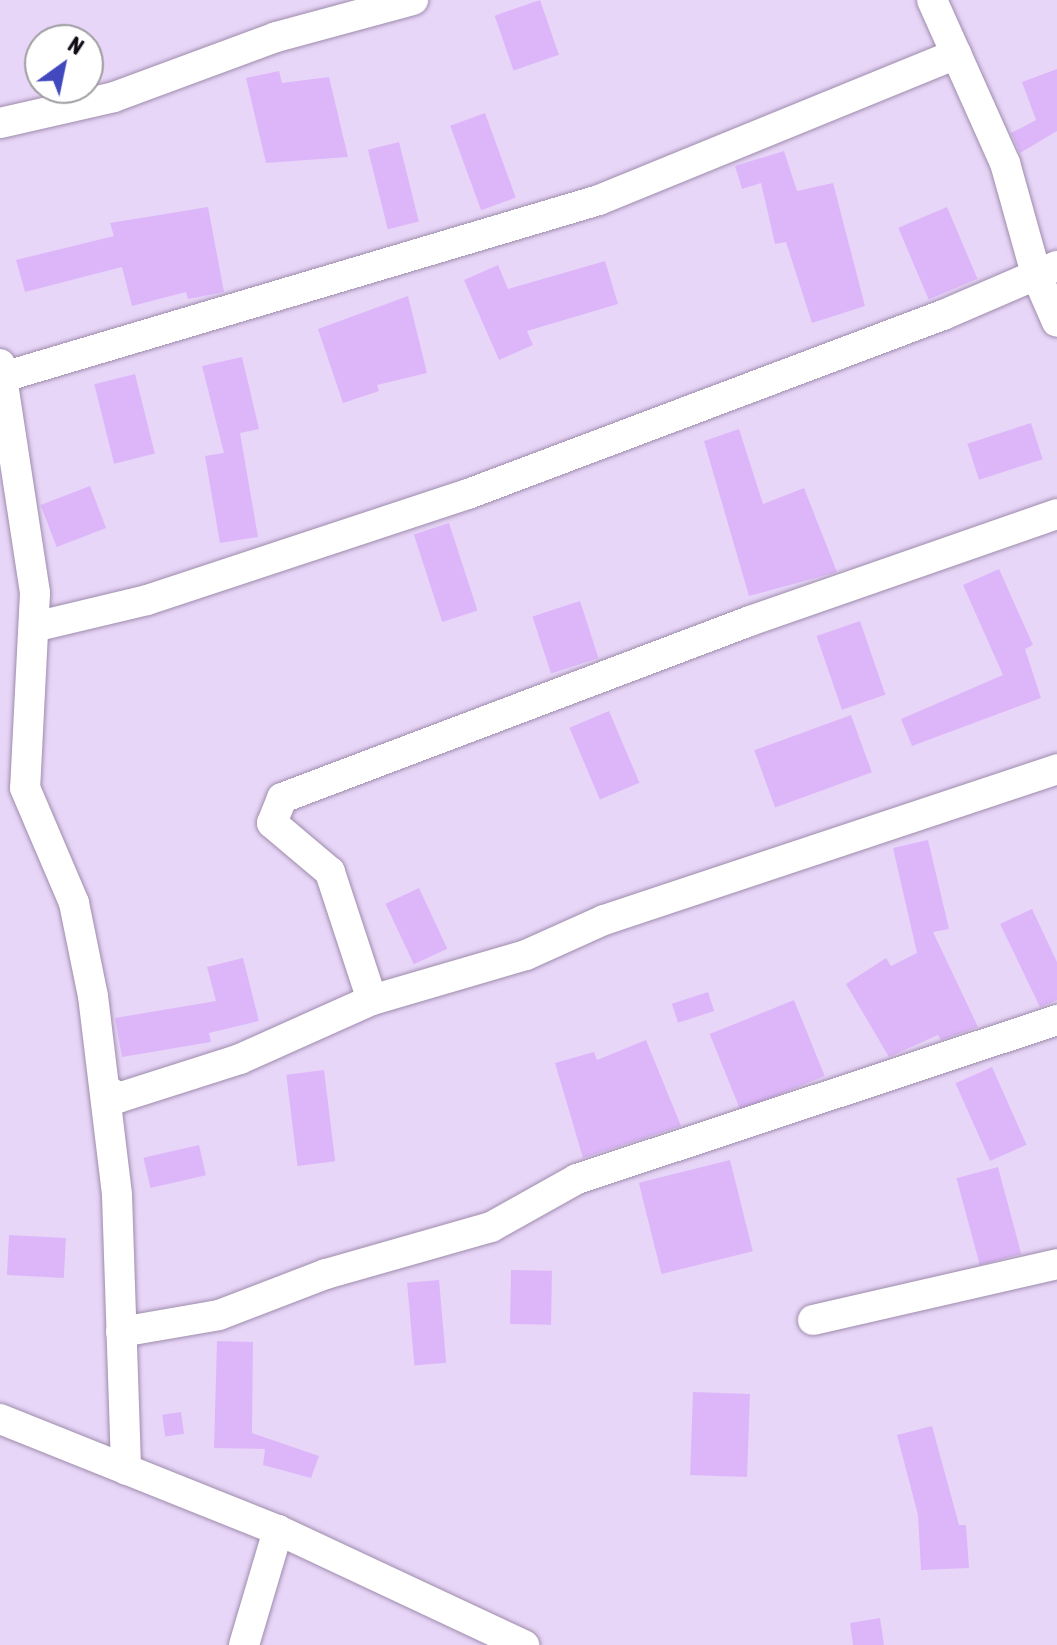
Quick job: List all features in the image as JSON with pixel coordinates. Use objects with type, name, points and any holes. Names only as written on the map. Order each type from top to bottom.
[{"type":"street","points":[[0,123],[114,97],[276,37],[413,0]]},
{"type":"street","points":[[932,0],[1005,163],[1047,270],[1057,322]]},
{"type":"street","points":[[126,1470],[106,1089],[74,903],[25,788],[35,593],[1,373],[599,200],[956,54]]},
{"type":"street","points":[[34,627],[147,600],[468,494],[1047,270]]},
{"type":"street","points":[[372,1000],[330,872],[272,823],[282,798],[750,621],[1057,514]]},
{"type":"street","points":[[106,1089],[118,1098],[240,1059],[372,1000],[526,955],[604,920],[1057,769]]},
{"type":"street","points":[[121,1332],[219,1315],[326,1274],[491,1227],[577,1179],[1057,1020]]},
{"type":"street","points":[[813,1320],[1057,1264]]},
{"type":"street","points":[[0,1419],[278,1530],[524,1645]]},
{"type":"street","points":[[244,1645],[278,1530]]},
{"type":"building","points":[[540,0],[559,55],[513,70],[495,16]]},
{"type":"building","points":[[1057,69],[1057,131],[1020,153],[1011,133],[1036,120],[1022,82]]},
{"type":"building","points":[[279,71],[282,83],[329,77],[348,157],[266,163],[246,78]]},
{"type":"building","points":[[485,113],[516,198],[481,210],[450,126]]},
{"type":"building","points":[[399,142],[419,222],[388,229],[368,150]]},
{"type":"building","points":[[784,151],[797,191],[833,183],[865,306],[812,323],[786,242],[775,244],[761,183],[742,189],[735,166]]},
{"type":"building","points":[[208,207],[224,292],[188,299],[186,292],[132,306],[122,267],[25,292],[16,260],[114,236],[110,223]]},
{"type":"building","points":[[947,207],[977,279],[929,300],[898,228]]},
{"type":"building","points":[[605,261],[618,304],[527,331],[533,345],[499,360],[464,280],[498,265],[508,289]]},
{"type":"building","points":[[408,296],[427,373],[377,385],[379,391],[343,403],[318,329]]},
{"type":"building","points":[[242,357],[259,429],[240,433],[258,537],[220,543],[205,456],[224,453],[202,366]]},
{"type":"building","points":[[135,374],[155,454],[114,464],[94,384]]},
{"type":"building","points":[[1031,423],[1043,459],[979,480],[967,444]]},
{"type":"building","points":[[739,429],[763,504],[804,488],[837,572],[749,596],[704,441]]},
{"type":"building","points":[[90,486],[106,528],[57,547],[41,505]]},
{"type":"building","points":[[449,523],[477,610],[442,622],[414,534]]},
{"type":"building","points":[[999,569],[1033,645],[1025,649],[1041,698],[912,746],[901,719],[1003,675],[963,585]]},
{"type":"building","points":[[580,601],[599,658],[551,674],[532,616]]},
{"type":"building","points":[[860,621],[885,695],[842,710],[817,636]]},
{"type":"building","points":[[609,711],[639,783],[600,800],[569,728]]},
{"type":"building","points":[[851,715],[872,772],[775,808],[754,750]]},
{"type":"building","points":[[928,840],[949,929],[933,932],[978,1027],[941,1040],[938,1035],[889,1057],[846,984],[886,958],[891,966],[917,953],[893,848]]},
{"type":"building","points":[[419,888],[447,949],[414,964],[385,904]]},
{"type":"building","points":[[1032,909],[1057,962],[1057,1000],[1040,1007],[1000,924]]},
{"type":"building","points":[[243,958],[259,1021],[209,1033],[211,1042],[122,1057],[115,1018],[216,1001],[207,967]]},
{"type":"building","points":[[708,992],[714,1011],[678,1023],[672,1004]]},
{"type":"building","points":[[794,1000],[825,1076],[740,1110],[710,1034]]},
{"type":"building","points":[[646,1040],[681,1126],[583,1158],[555,1063],[594,1052],[597,1060]]},
{"type":"building","points":[[992,1067],[1027,1145],[990,1161],[955,1083]]},
{"type":"building","points":[[324,1070],[335,1161],[297,1166],[286,1075]]},
{"type":"building","points":[[199,1145],[206,1175],[150,1188],[143,1158]]},
{"type":"building","points":[[730,1160],[753,1251],[662,1274],[639,1183]]},
{"type":"building","points":[[998,1167],[1021,1254],[980,1265],[956,1178]]},
{"type":"building","points":[[9,1235],[66,1238],[64,1278],[7,1275]]},
{"type":"building","points":[[511,1270],[552,1271],[551,1325],[510,1324]]},
{"type":"building","points":[[439,1280],[446,1363],[414,1365],[407,1283]]},
{"type":"building","points":[[217,1341],[253,1342],[252,1433],[319,1456],[311,1478],[263,1465],[265,1449],[214,1448]]},
{"type":"building","points":[[693,1392],[750,1394],[747,1477],[690,1475]]},
{"type":"building","points":[[181,1412],[184,1434],[165,1436],[162,1415]]},
{"type":"building","points":[[932,1426],[959,1525],[966,1525],[969,1568],[921,1570],[918,1515],[897,1435]]},
{"type":"building","points":[[880,1618],[884,1645],[853,1645],[850,1623]]}]
